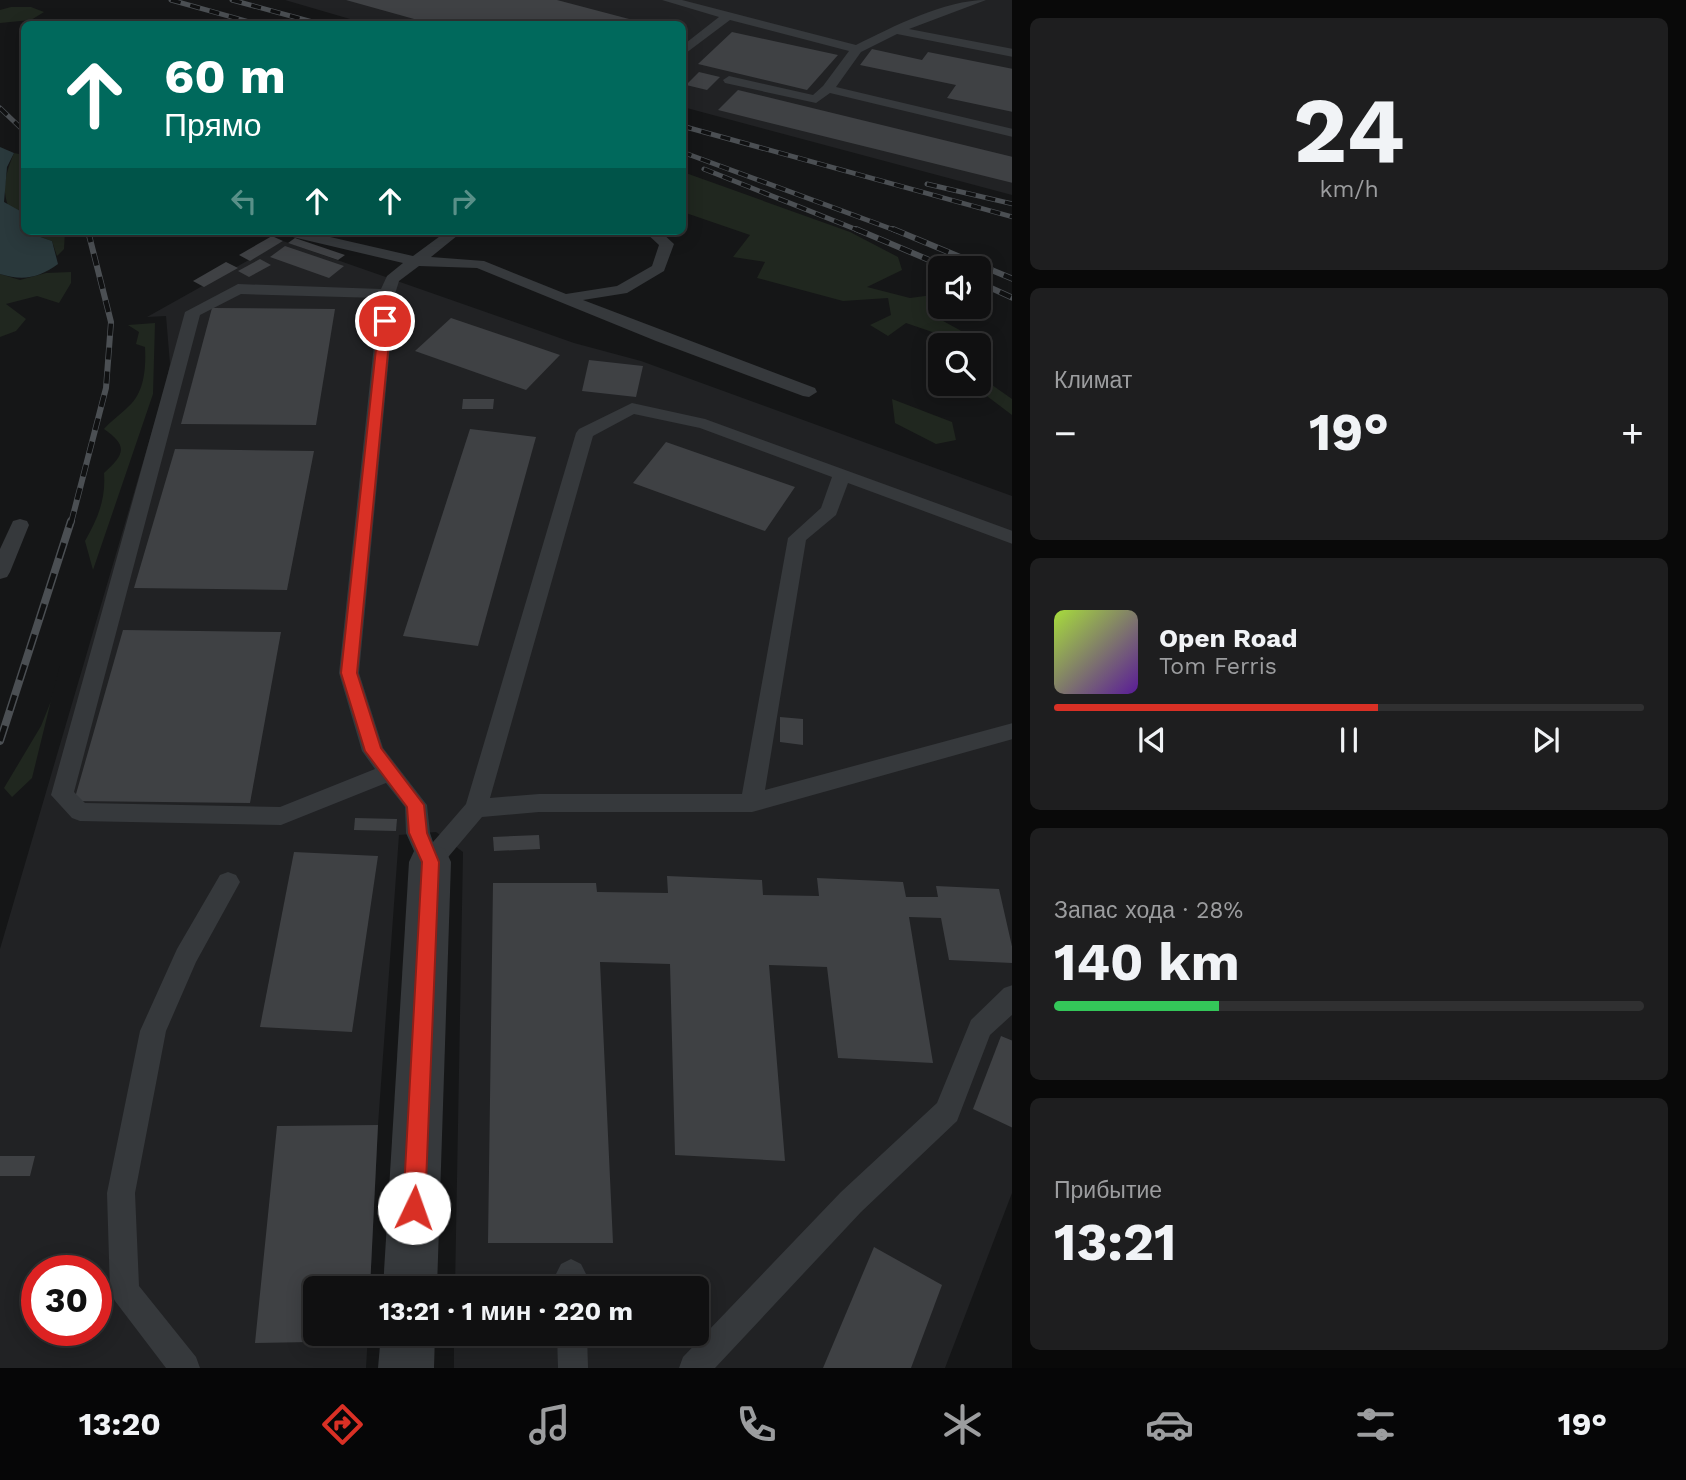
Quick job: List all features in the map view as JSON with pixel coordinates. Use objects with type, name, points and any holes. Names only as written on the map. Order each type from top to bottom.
[{"type":"street","points":[[411,1276],[430,862]]},
{"type":"street","points":[[406,1368],[407,1346]]},
{"type":"lane","points":[[668,0],[857,49]]},
{"type":"lane","points":[[729,80],[816,99],[828,89],[857,49],[895,30],[980,0]]},
{"type":"lane","points":[[686,49],[727,16]]},
{"type":"lane","points":[[895,30],[1012,53]]},
{"type":"lane","points":[[828,89],[1012,133]]},
{"type":"lane","points":[[302,235],[413,261],[479,264],[662,338],[809,392]]},
{"type":"lane","points":[[450,235],[392,279],[387,294],[349,673],[373,751],[416,805],[418,833],[430,862],[476,808],[585,433],[632,408],[705,424],[1012,538]]},
{"type":"lane","points":[[566,299],[621,290],[659,268],[667,244],[656,235]]},
{"type":"lane","points":[[387,294],[238,289],[193,312],[62,795],[80,812],[281,816],[390,772]]},
{"type":"lane","points":[[752,803],[797,538],[829,511],[842,474]]},
{"type":"lane","points":[[0,572],[20,525]]},
{"type":"lane","points":[[476,808],[539,803],[752,803],[1012,731]]},
{"type":"lane","points":[[185,1368],[125,1291],[121,1193],[153,1031],[186,957],[228,882]]},
{"type":"lane","points":[[694,1368],[851,1202],[947,1112],[981,1028],[1012,996]]},
{"type":"lane","points":[[572,1346],[573,1368]]},
{"type":"shaded area","points":[[285,0],[1012,0],[1012,195],[686,108],[686,21],[357,21]]},
{"type":"shaded area","points":[[31,7],[44,12],[31,20],[0,23],[0,10]]},
{"type":"shaded area","points":[[0,147],[14,153],[7,167],[4,202],[21,211],[21,235],[35,235],[52,241],[58,264],[37,275],[23,278],[0,274]]},
{"type":"shaded area","points":[[14,153],[21,154],[21,230],[6,201],[6,175]]},
{"type":"shaded area","points":[[686,173],[850,232],[898,257],[902,270],[867,287],[910,298],[928,296],[928,319],[939,319],[965,333],[935,333],[906,323],[888,336],[870,325],[891,315],[888,298],[843,301],[757,278],[765,262],[733,257],[750,235],[686,213]]},
{"type":"shaded area","points":[[35,235],[65,235],[64,249],[57,256],[52,241]]},
{"type":"shaded area","points":[[283,241],[574,343],[641,361],[1012,496],[1012,1193],[945,1368],[454,1368],[454,1346],[709,1346],[709,1276],[455,1276],[463,852],[436,832],[399,835],[378,1125],[371,1276],[303,1276],[303,1346],[367,1346],[366,1368],[0,1368],[0,949],[165,387],[170,364],[166,316],[147,317]]},
{"type":"shaded area","points":[[71,272],[71,283],[59,303],[37,296],[6,304],[26,319],[16,331],[0,337],[0,274],[20,280],[46,273]]},
{"type":"shaded area","points":[[155,323],[153,394],[93,570],[85,541],[100,508],[104,473],[116,461],[121,451],[117,441],[104,429],[134,400],[145,370],[145,347],[136,344],[139,332],[128,325]]},
{"type":"shaded area","points":[[991,385],[1012,399],[1012,415],[987,396],[991,396]]},
{"type":"shaded area","points":[[892,399],[952,422],[956,440],[936,444],[895,423]]},
{"type":"shaded area","points":[[51,702],[32,778],[12,797],[4,788],[41,726]]},
{"type":"building","points":[[346,0],[557,0],[637,21],[421,21]]},
{"type":"building","points":[[732,32],[838,55],[807,90],[698,64]]},
{"type":"building","points":[[872,49],[922,60],[928,52],[1012,69],[1012,112],[947,98],[956,85],[860,65]]},
{"type":"building","points":[[699,72],[720,77],[707,90],[686,85]]},
{"type":"building","points":[[738,90],[1012,157],[1012,183],[718,110]]},
{"type":"building","points":[[272,236],[283,241],[250,261],[239,255]]},
{"type":"building","points":[[295,238],[345,255],[338,260],[288,243]]},
{"type":"building","points":[[285,246],[344,266],[329,278],[270,257]]},
{"type":"building","points":[[260,259],[271,265],[249,277],[238,271]]},
{"type":"building","points":[[226,262],[238,268],[204,287],[193,281]]},
{"type":"building","points":[[212,308],[335,309],[316,425],[181,424]]},
{"type":"building","points":[[451,318],[560,355],[526,390],[415,351]]},
{"type":"building","points":[[589,360],[643,366],[636,397],[582,391]]},
{"type":"building","points":[[463,399],[494,399],[493,409],[462,409]]},
{"type":"building","points":[[470,429],[536,437],[478,646],[403,636]]},
{"type":"building","points":[[666,442],[795,487],[765,531],[633,483]]},
{"type":"building","points":[[175,449],[314,451],[287,590],[134,588]]},
{"type":"building","points":[[123,630],[281,632],[250,803],[74,801]]},
{"type":"building","points":[[780,717],[803,719],[803,745],[780,742]]},
{"type":"building","points":[[355,818],[397,819],[396,831],[354,830]]},
{"type":"building","points":[[539,835],[540,849],[494,851],[493,837]]},
{"type":"building","points":[[294,852],[378,856],[352,1032],[260,1027]]},
{"type":"building","points":[[667,876],[762,880],[763,895],[819,896],[817,878],[903,882],[906,897],[938,897],[936,886],[999,889],[1012,947],[1012,963],[949,960],[941,918],[909,917],[933,1063],[838,1058],[827,967],[769,965],[785,1161],[675,1155],[670,964],[600,962],[613,1243],[488,1243],[493,883],[596,883],[597,892],[668,893]]},
{"type":"building","points":[[1001,1036],[1012,1041],[1012,1128],[973,1109]]},
{"type":"building","points":[[378,1125],[371,1276],[303,1276],[303,1342],[255,1343],[277,1126]]},
{"type":"building","points":[[0,1156],[35,1156],[30,1176],[0,1176]]},
{"type":"building","points":[[874,1247],[942,1285],[911,1368],[823,1368]]},
{"type":"railway","points":[[171,0],[246,21]]},
{"type":"railway","points":[[232,0],[309,21]]},
{"type":"railway","points":[[0,108],[21,128]]},
{"type":"railway","points":[[686,127],[1012,217]]},
{"type":"railway","points":[[686,153],[897,231]]},
{"type":"railway","points":[[704,169],[860,231]]},
{"type":"railway","points":[[927,184],[1012,204]]},
{"type":"railway","points":[[856,229],[928,260]]},
{"type":"railway","points":[[893,229],[1012,279]]},
{"type":"railway","points":[[71,523],[106,388],[111,322],[89,235]]},
{"type":"railway","points":[[991,288],[1012,298]]},
{"type":"railway","points":[[0,741],[71,521]]},
{"type":"route","points":[[385,321],[349,673],[373,751],[416,805],[418,833],[430,862],[414,1208]]}]
